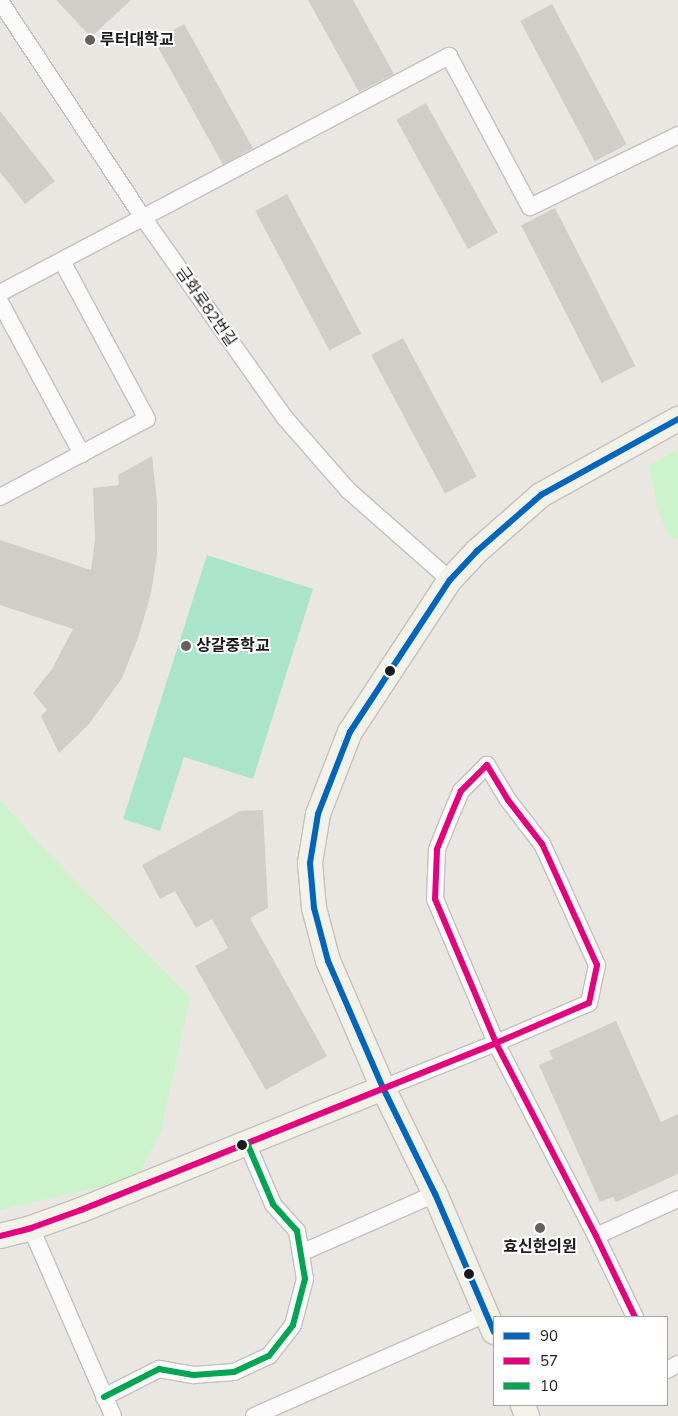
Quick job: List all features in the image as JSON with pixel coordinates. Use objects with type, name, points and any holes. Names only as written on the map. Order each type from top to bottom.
[{"type":"street","name":"금화로82번길","points":[[0,1],[144,219],[285,418],[348,490],[450,580]]},
{"type":"street","points":[[0,293],[144,219],[448,56],[530,207],[678,135]]},
{"type":"street","points":[[0,497],[147,419],[62,261]]},
{"type":"street","points":[[0,302],[82,454]]},
{"type":"street","points":[[254,1416],[490,1322],[435,1194],[383,1088],[328,961],[314,908],[310,863],[318,814],[350,732],[450,580],[477,551],[541,495],[678,419]]},
{"type":"street","points":[[0,1236],[31,1228],[81,1210],[496,1043],[589,1003],[597,965],[542,844],[508,800],[487,766],[461,791],[450,816],[437,850],[435,898],[496,1043],[596,1236],[634,1316]]},
{"type":"street","points":[[104,1397],[160,1369],[194,1375],[234,1372],[269,1356],[294,1324],[305,1278],[297,1231],[273,1204],[247,1143]]},
{"type":"street","points":[[301,1253],[435,1194]]},
{"type":"street","points":[[596,1236],[678,1199]]},
{"type":"street","points":[[31,1228],[113,1416]]},
{"type":"green space","points":[[678,449],[678,540],[668,536],[657,506],[649,466]]},
{"type":"green space","points":[[207,555],[313,589],[253,779],[184,757],[160,831],[123,819]]},
{"type":"green space","points":[[0,800],[46,851],[190,997],[161,1131],[137,1178],[0,1210]]},
{"type":"building","points":[[56,0],[131,0],[91,37]]},
{"type":"building","points":[[308,0],[353,0],[394,74],[359,92]]},
{"type":"building","points":[[552,4],[627,144],[595,161],[520,21]]},
{"type":"building","points":[[184,24],[253,148],[223,165],[154,40]]},
{"type":"building","points":[[426,103],[498,232],[468,249],[396,119]]},
{"type":"building","points":[[0,111],[55,181],[25,204],[0,172]]},
{"type":"building","points":[[287,194],[361,334],[329,350],[255,211]]},
{"type":"building","points":[[555,208],[635,366],[601,383],[521,225]]},
{"type":"building","points":[[403,338],[477,477],[445,494],[371,355]]},
{"type":"building","points":[[152,456],[157,502],[157,555],[151,593],[139,635],[122,678],[89,724],[59,753],[41,716],[47,710],[33,693],[52,669],[73,629],[0,605],[0,540],[91,570],[95,540],[93,488],[119,485],[118,475]]},
{"type":"building","points":[[263,810],[268,908],[250,918],[327,1056],[266,1090],[195,966],[228,948],[212,919],[196,928],[175,891],[160,899],[142,865],[240,811]]},
{"type":"building","points":[[616,1021],[661,1122],[678,1114],[678,1174],[616,1202],[613,1197],[600,1202],[539,1065],[553,1059],[549,1051]]},
{"type":"transit line","name":"90","points":[[493,1330],[435,1194],[383,1088],[328,961],[314,908],[310,863],[318,814],[350,732],[450,580],[477,551],[541,495],[678,419]]},
{"type":"transit line","name":"57","points":[[487,765],[508,800],[542,844],[597,965],[589,1003],[496,1043],[435,899],[437,850],[461,791],[487,765]]},
{"type":"transit line","name":"57","points":[[0,1236],[31,1228],[81,1210],[496,1043]]},
{"type":"transit line","name":"57","points":[[496,1043],[596,1236],[635,1316]]},
{"type":"transit line","name":"10","points":[[104,1397],[159,1369],[194,1375],[234,1372],[269,1356],[293,1325],[305,1279],[297,1231],[273,1204],[247,1143]]},
{"type":"place","name":"루터대학교","points":[[90,40]]},
{"type":"place","name":"상갈중학교","points":[[186,646]]},
{"type":"place","name":"효신한의원","points":[[540,1228]]}]
